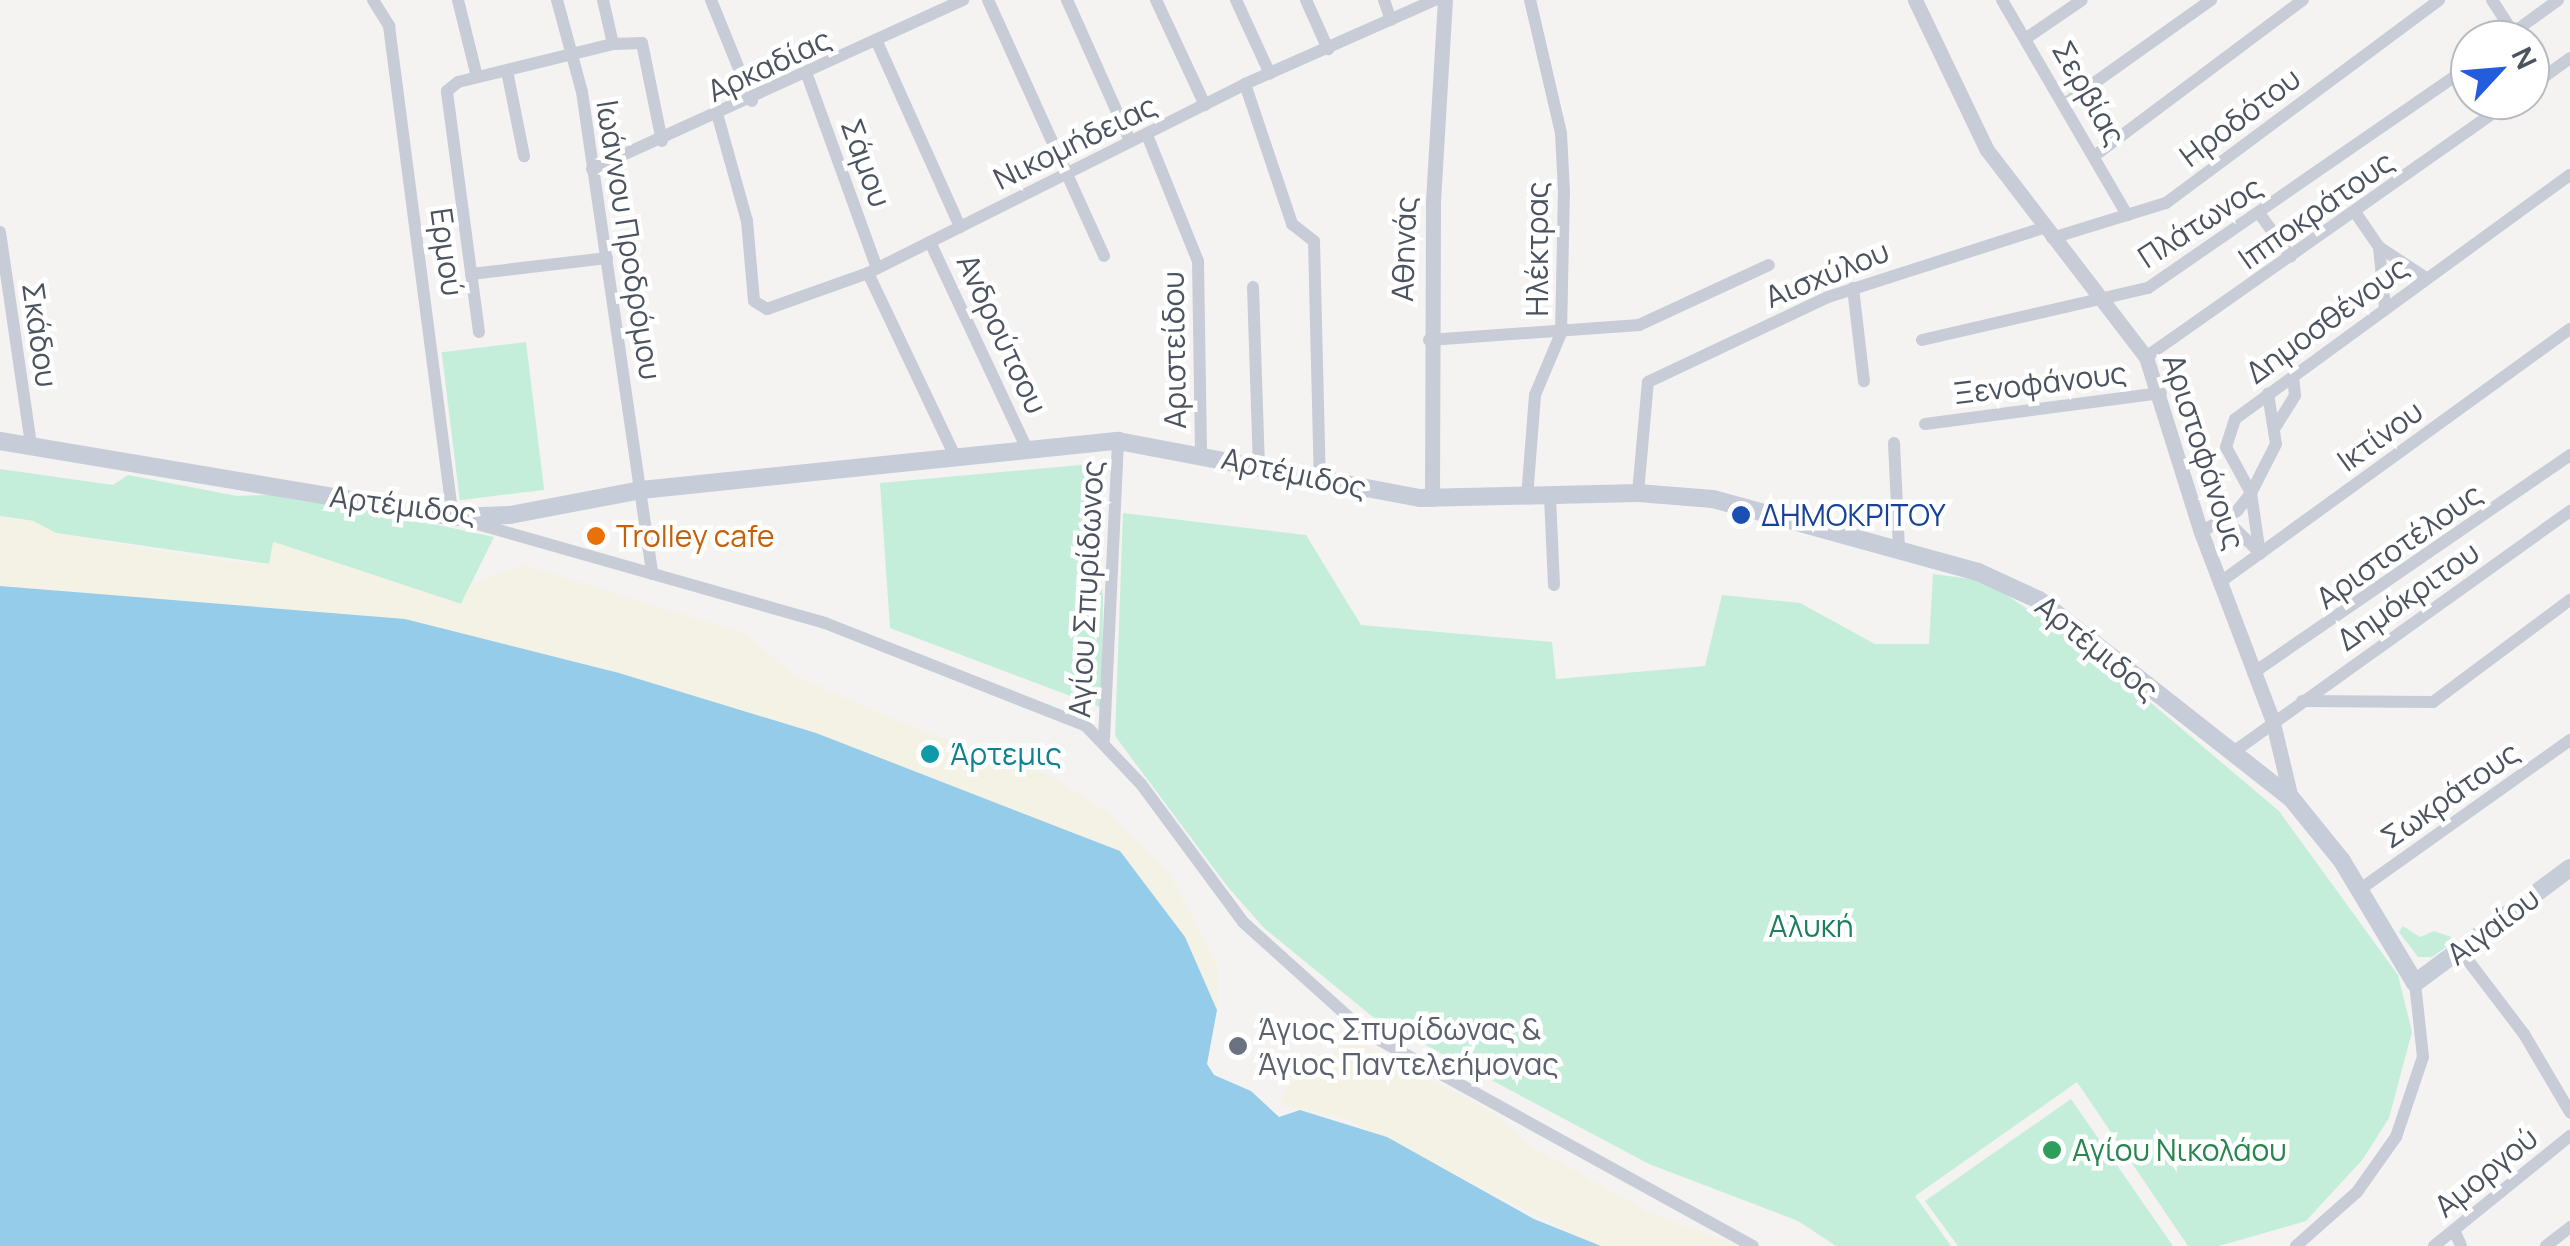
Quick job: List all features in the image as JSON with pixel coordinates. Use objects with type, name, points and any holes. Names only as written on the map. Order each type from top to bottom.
[{"type":"main road","name":"Αρτέμιδος","points":[[0,440],[453,517],[531,512],[641,490],[1118,441],[1432,499],[1638,494],[1762,508],[2030,594],[2292,798],[2359,890],[2415,983]]},
{"type":"main road","name":"Αιγαίου","points":[[2415,983],[2570,868]]},
{"type":"street","name":"Ερμού","points":[[372,0],[390,26],[453,517]]},
{"type":"street","points":[[458,0],[477,77]]},
{"type":"street","name":"Ιωάννου Προδρόμου","points":[[558,0],[592,170],[652,574]]},
{"type":"street","points":[[603,0],[613,44]]},
{"type":"street","points":[[710,0],[752,101]]},
{"type":"street","name":"Αρκαδίας","points":[[592,170],[752,101],[963,0]]},
{"type":"street","points":[[988,0],[1104,256]]},
{"type":"street","points":[[1067,0],[1130,141]]},
{"type":"street","points":[[1156,0],[1205,106]]},
{"type":"street","points":[[1236,0],[1270,74]]},
{"type":"street","points":[[1306,0],[1328,49]]},
{"type":"street","points":[[1384,0],[1391,20]]},
{"type":"street","name":"Νικομήδειας","points":[[718,116],[747,222],[752,284],[762,310],[873,270],[1245,84],[1435,0]]},
{"type":"street","name":"Αθηνάς","points":[[1432,499],[1429,340],[1445,0]]},
{"type":"street","name":"Ηλέκτρας","points":[[1527,497],[1535,395],[1561,333],[1561,133],[1530,0]]},
{"type":"street","name":"Αριστοφάνους","points":[[1915,0],[1987,150],[2146,357],[2161,393],[2201,532],[2272,719],[2292,798]]},
{"type":"street","name":"Σερβίας","points":[[2002,0],[2097,154],[2127,216]]},
{"type":"street","points":[[2028,38],[2082,0]]},
{"type":"street","points":[[2066,103],[2210,0]]},
{"type":"street","points":[[2097,154],[2303,0]]},
{"type":"street","name":"Ηροδότου","points":[[2048,233],[2166,203],[2439,0]]},
{"type":"street","points":[[2533,20],[2558,0]]},
{"type":"street","points":[[479,332],[449,110],[451,85],[613,44],[642,42],[662,141]]},
{"type":"street","points":[[877,42],[960,226]]},
{"type":"street","points":[[2550,73],[2570,58]]},
{"type":"street","points":[[507,71],[524,156]]},
{"type":"street","name":"Σάμου","points":[[807,75],[873,270],[956,456]]},
{"type":"street","name":"Πλάτωνος","points":[[1922,340],[2148,288],[2450,80]]},
{"type":"street","points":[[1245,84],[1292,224],[1312,234],[1320,479]]},
{"type":"street","name":"Ιπποκράτους","points":[[2146,357],[2484,120]]},
{"type":"street","name":"Αριστείδου","points":[[1147,135],[1198,262],[1201,454]]},
{"type":"street","name":"Δημοσθένους","points":[[2260,554],[2252,493],[2226,440],[2235,419],[2570,175]]},
{"type":"street","points":[[2355,212],[2379,248],[2426,278]]},
{"type":"street","points":[[2259,213],[2291,257]]},
{"type":"street","name":"Σκάδου","points":[[0,232],[32,445]]},
{"type":"street","name":"Αισχύλου","points":[[1638,494],[1642,390],[1648,382],[1853,288],[2048,233]]},
{"type":"street","name":"Ανδρούτσου","points":[[930,242],[1027,448]]},
{"type":"street","points":[[2379,248],[2385,308]]},
{"type":"street","points":[[471,274],[606,258]]},
{"type":"street","points":[[1429,340],[1639,325],[1769,265]]},
{"type":"street","points":[[1253,287],[1259,465]]},
{"type":"street","points":[[1853,288],[1864,380]]},
{"type":"street","name":"Ικτίνου","points":[[2219,583],[2570,329]]},
{"type":"street","points":[[2276,426],[2295,395],[2293,376]]},
{"type":"street","name":"Ξενοφάνους","points":[[1925,424],[2161,393]]},
{"type":"street","points":[[2201,532],[2225,519],[2252,493],[2274,453],[2276,426],[2268,394]]},
{"type":"street","name":"Αγίου Σπυρίδωνος","points":[[1104,739],[1118,441]]},
{"type":"street","points":[[1894,443],[1899,551]]},
{"type":"street","name":"Αριστοτέλους","points":[[2253,673],[2570,454]]},
{"type":"street","points":[[1550,497],[1554,585]]},
{"type":"street","name":"Δημόκριτου","points":[[2232,753],[2272,719],[2570,511]]},
{"type":"street","points":[[453,517],[825,623],[1081,723],[1104,739],[1244,922],[1366,1032],[1753,1246]]},
{"type":"street","points":[[2225,519],[2260,554]]},
{"type":"street","points":[[2302,701],[2433,702],[2570,600]]},
{"type":"street","name":"Σωκράτους","points":[[2359,890],[2570,740]]},
{"type":"street","points":[[2460,950],[2524,1034],[2570,1112]]},
{"type":"street","points":[[2296,1246],[2357,1192],[2396,1137],[2422,1057],[2415,983]]},
{"type":"street","name":"Αμοργού","points":[[2434,1246],[2570,1136]]},
{"type":"street","points":[[2548,1246],[2570,1229]]},
{"type":"street","points":[[2454,1230],[2461,1246]]},
{"type":"green space","points":[[526,342],[544,490],[460,500],[442,352]]},
{"type":"green space","points":[[1091,464],[1103,598],[1102,708],[890,628],[880,483]]},
{"type":"green space","points":[[0,469],[113,485],[128,475],[237,496],[294,494],[494,537],[461,604],[274,542],[270,564],[56,533],[33,521],[0,516]]},
{"type":"green space","name":"Αλυκή","points":[[1123,513],[1306,535],[1361,625],[1552,642],[1556,679],[1705,666],[1722,595],[1800,603],[1875,644],[1929,644],[1933,574],[1986,581],[2092,653],[2279,811],[2398,975],[2412,1032],[2389,1118],[2363,1159],[2306,1221],[2219,1246],[2188,1246],[2077,1082],[1915,1196],[1951,1246],[1836,1246],[1798,1221],[1649,1164],[1373,1017],[1264,928],[1227,886],[1115,736]]},
{"type":"green space","points":[[2403,926],[2420,937],[2434,931],[2457,939],[2432,957],[2418,957],[2399,932]]},
{"type":"green space","name":"Αγίου Νικολάου","points":[[2071,1099],[2173,1246],[1958,1246],[1925,1201]]},
{"type":"sand","name":"Άρτεμις","points":[[0,516],[33,521],[56,533],[222,561],[269,564],[273,542],[461,604],[471,584],[524,565],[748,635],[793,675],[919,730],[1049,775],[1108,813],[1168,871],[1217,966],[1217,1010],[1185,937],[1120,851],[816,733],[619,673],[405,619],[0,586]]},
{"type":"sand","points":[[1346,1035],[1489,1110],[1529,1145],[1650,1213],[1742,1246],[1597,1246],[1346,1119],[1279,1104],[1291,1082],[1326,1073],[1324,1066]]},
{"type":"water","points":[[0,586],[405,619],[619,673],[816,733],[1120,851],[1185,937],[1217,1010],[1207,1064],[1214,1075],[1251,1091],[1279,1117],[1300,1110],[1387,1137],[1534,1219],[1601,1246],[0,1246]]},
{"type":"place","name":"ΔΗΜΟΚΡΙΤΟΥ","points":[[1741,515]]},
{"type":"place","name":"Trolley cafe","points":[[596,536]]},
{"type":"place","name":"Άρτεμις","points":[[930,754]]},
{"type":"place","name":"Άγιος Σπυρίδωνας & Άγιος Παντελεήμονας","points":[[1238,1046]]},
{"type":"place","name":"Αγίου Νικολάου","points":[[2052,1150]]}]
